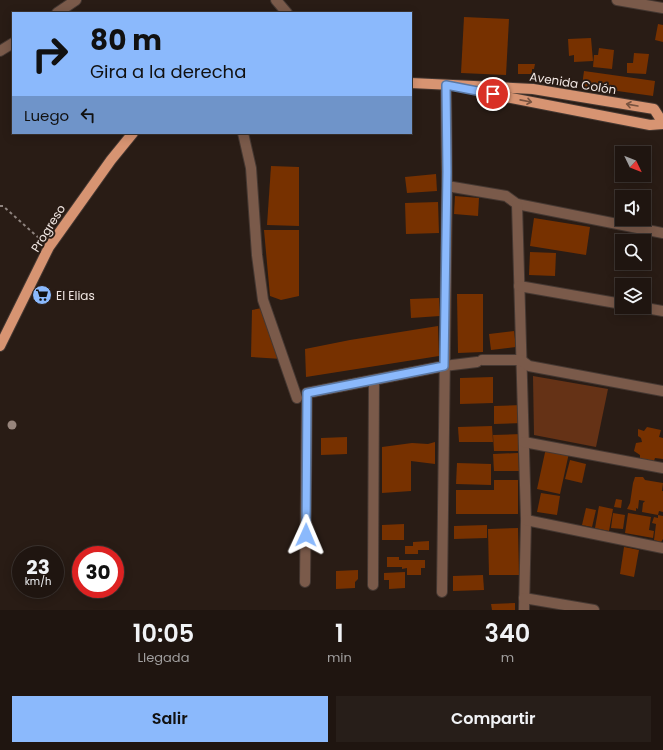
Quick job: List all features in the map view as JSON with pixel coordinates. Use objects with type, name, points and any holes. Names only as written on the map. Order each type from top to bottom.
[{"type":"main road","name":"Avenida Colón","points":[[412,83],[533,89],[654,109],[663,124],[650,125],[446,85]]},
{"type":"main road","name":"Progreso","points":[[0,346],[49,246],[111,160],[132,134]]},
{"type":"street","points":[[58,12],[76,0]]},
{"type":"street","points":[[276,0],[286,12]]},
{"type":"street","points":[[617,0],[663,8]]},
{"type":"street","points":[[0,51],[12,44]]},
{"type":"street","points":[[442,592],[447,186],[446,85]]},
{"type":"street","points":[[243,134],[251,168],[257,255],[263,300],[296,398]]},
{"type":"street","points":[[447,186],[506,196],[517,204],[663,233]]},
{"type":"street","points":[[517,204],[526,520],[524,610]]},
{"type":"street","points":[[519,286],[615,303]]},
{"type":"street","points":[[651,309],[663,311]]},
{"type":"street","points":[[305,582],[307,393],[444,366],[479,361],[521,360],[529,366],[663,391]]},
{"type":"street","points":[[373,585],[374,380]]},
{"type":"street","points":[[524,442],[663,468]]},
{"type":"street","points":[[526,520],[663,548]]},
{"type":"street","points":[[524,598],[594,610]]},
{"type":"path","points":[[0,206],[3,206],[41,240]]},
{"type":"shaded area","points":[[533,376],[608,389],[596,447],[534,435]]},
{"type":"building","points":[[464,17],[509,19],[506,75],[461,73]]},
{"type":"building","points":[[658,24],[663,25],[663,42],[655,40]]},
{"type":"building","points":[[591,38],[593,61],[574,62],[574,55],[569,56],[568,39]]},
{"type":"building","points":[[599,48],[614,50],[612,69],[593,67],[594,55],[598,55]]},
{"type":"building","points":[[634,53],[649,54],[646,74],[627,73],[627,63],[633,63]]},
{"type":"building","points":[[518,64],[535,64],[534,69],[532,69],[532,74],[518,74]]},
{"type":"building","points":[[584,71],[655,81],[653,96],[582,86]]},
{"type":"building","points":[[271,166],[299,167],[299,226],[267,225]]},
{"type":"building","points":[[436,174],[437,191],[407,193],[405,177]]},
{"type":"building","points":[[455,196],[479,198],[478,216],[454,214]]},
{"type":"building","points":[[438,202],[439,233],[406,234],[405,203]]},
{"type":"building","points":[[534,218],[590,227],[586,255],[530,246]]},
{"type":"building","points":[[264,230],[299,230],[299,296],[281,300],[270,296]]},
{"type":"building","points":[[530,252],[556,253],[555,276],[529,275]]},
{"type":"building","points":[[457,294],[483,294],[483,352],[458,353]]},
{"type":"building","points":[[439,298],[440,316],[411,318],[410,299]]},
{"type":"building","points":[[262,308],[282,359],[251,357],[252,310]]},
{"type":"building","points":[[438,326],[439,356],[306,377],[305,349],[350,340]]},
{"type":"building","points":[[514,331],[516,347],[491,350],[489,334]]},
{"type":"building","points":[[493,377],[493,403],[460,404],[460,378]]},
{"type":"building","points":[[522,405],[523,423],[494,424],[494,406]]},
{"type":"building","points":[[492,426],[493,442],[459,442],[458,427]]},
{"type":"building","points":[[647,427],[661,430],[659,437],[663,438],[663,459],[655,458],[654,461],[648,461],[648,459],[640,459],[640,455],[634,451],[636,443],[642,442],[641,438],[638,436],[638,429],[644,431]]},
{"type":"building","points":[[522,434],[522,451],[494,451],[493,435]]},
{"type":"building","points":[[347,437],[347,454],[321,455],[321,438]]},
{"type":"building","points":[[435,442],[435,464],[411,461],[411,491],[382,493],[382,447],[412,443],[428,444]]},
{"type":"building","points":[[546,448],[569,453],[560,494],[537,489]]},
{"type":"building","points":[[518,453],[519,471],[494,471],[493,454]]},
{"type":"building","points":[[570,460],[586,464],[582,483],[565,479]]},
{"type":"building","points":[[457,463],[491,464],[491,485],[456,484]]},
{"type":"building","points":[[635,477],[643,477],[645,480],[663,483],[663,512],[659,511],[658,515],[642,512],[643,503],[645,501],[639,500],[638,509],[636,508],[636,511],[627,509],[630,503]]},
{"type":"building","points":[[494,480],[518,480],[518,514],[456,514],[456,490],[494,490]]},
{"type":"building","points":[[541,493],[560,496],[557,515],[537,512]]},
{"type":"building","points":[[616,499],[622,500],[621,508],[614,507]]},
{"type":"building","points":[[599,506],[613,509],[609,531],[595,528]]},
{"type":"building","points":[[586,508],[596,510],[592,527],[582,525]]},
{"type":"building","points":[[613,513],[625,515],[623,529],[611,528]]},
{"type":"building","points":[[628,513],[651,517],[649,530],[654,531],[653,538],[625,533]]},
{"type":"building","points":[[658,515],[663,516],[663,539],[661,542],[654,540],[656,524],[652,523],[654,517],[658,518]]},
{"type":"building","points":[[404,524],[404,540],[382,540],[382,525]]},
{"type":"building","points":[[487,525],[487,538],[454,539],[454,526]]},
{"type":"building","points":[[518,528],[519,575],[489,575],[488,529]]},
{"type":"building","points":[[429,541],[429,550],[418,550],[418,554],[405,554],[405,546],[413,546],[413,542]]},
{"type":"building","points":[[624,547],[639,550],[634,577],[620,574]]},
{"type":"building","points":[[387,557],[399,557],[399,560],[425,560],[425,568],[421,568],[421,575],[407,575],[407,568],[402,569],[402,567],[387,567]]},
{"type":"building","points":[[358,570],[358,579],[355,582],[355,588],[336,589],[336,571]]},
{"type":"building","points":[[405,572],[405,588],[389,589],[389,580],[384,580],[384,573]]},
{"type":"building","points":[[483,575],[484,590],[453,591],[453,576]]},
{"type":"building","points":[[515,603],[515,610],[492,610],[491,604]]},
{"type":"place","name":"El Elias","points":[[42,295]]},
{"type":"route","points":[[306,535],[307,393],[444,366],[447,172],[446,85],[493,94]]}]
